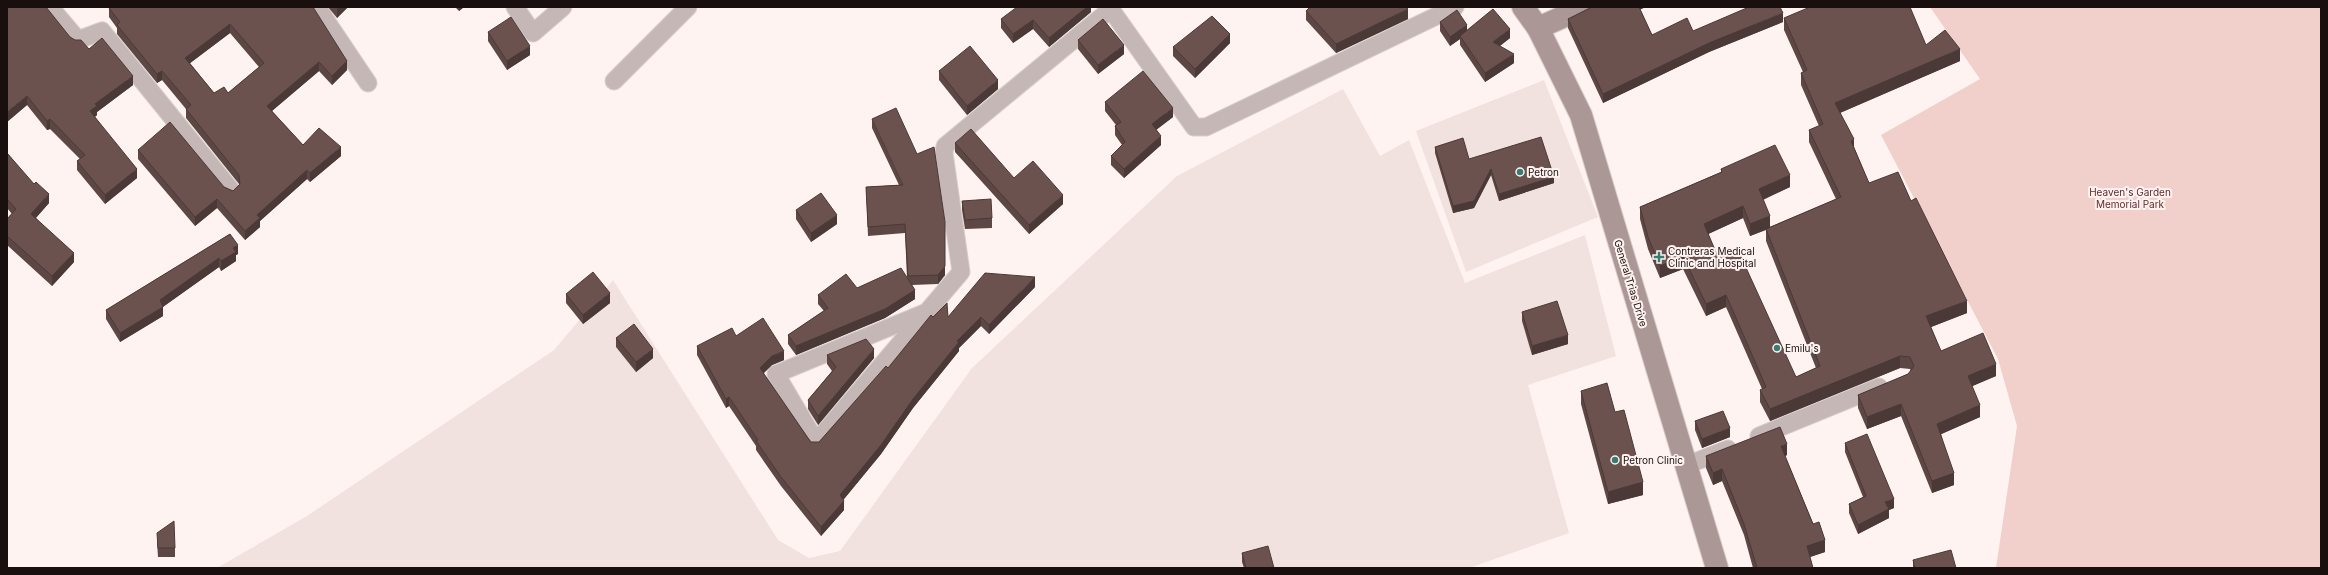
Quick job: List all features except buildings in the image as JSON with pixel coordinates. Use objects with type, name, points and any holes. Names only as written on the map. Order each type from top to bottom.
[{"type":"main road","name":"General Trias Drive","points":[[1522,7],[1538,28],[1581,115],[1717,568]]},
{"type":"main road","points":[[1538,28],[1585,7]]},
{"type":"street","points":[[50,7],[78,40],[102,31],[231,190]]},
{"type":"street","points":[[317,7],[368,83]]},
{"type":"street","points":[[515,7],[533,33],[563,7]]},
{"type":"street","points":[[614,81],[688,7]]},
{"type":"street","points":[[929,311],[776,374],[816,442],[909,335],[929,311],[961,272],[944,153],[945,146],[1109,11],[1112,11],[1194,127],[1198,128],[1206,127],[1455,7]]},
{"type":"street","points":[[1687,465],[1897,380]]},
{"type":"shaded area","points":[[1544,80],[1598,217],[1466,272],[1416,131]]},
{"type":"shaded area","points":[[1343,89],[1380,156],[1409,140],[1465,283],[1585,235],[1616,356],[1528,385],[1569,533],[1469,568],[217,568],[307,516],[554,350],[613,280],[778,540],[809,558],[840,551],[972,368],[1177,176]]},
{"type":"green space","name":"Heaven's Garden Memorial Park","points":[[1930,7],[2321,7],[2321,568],[1996,568],[2017,426],[1998,359],[1881,135],[1980,79]]},
{"type":"place","name":"Petron","points":[[1520,172]]},
{"type":"place","name":"Contreras Medical Clinic and Hospital","points":[[1659,257]]},
{"type":"place","name":"Emilu's","points":[[1777,348]]},
{"type":"place","name":"Petron Clinic","points":[[1615,460]]}]
